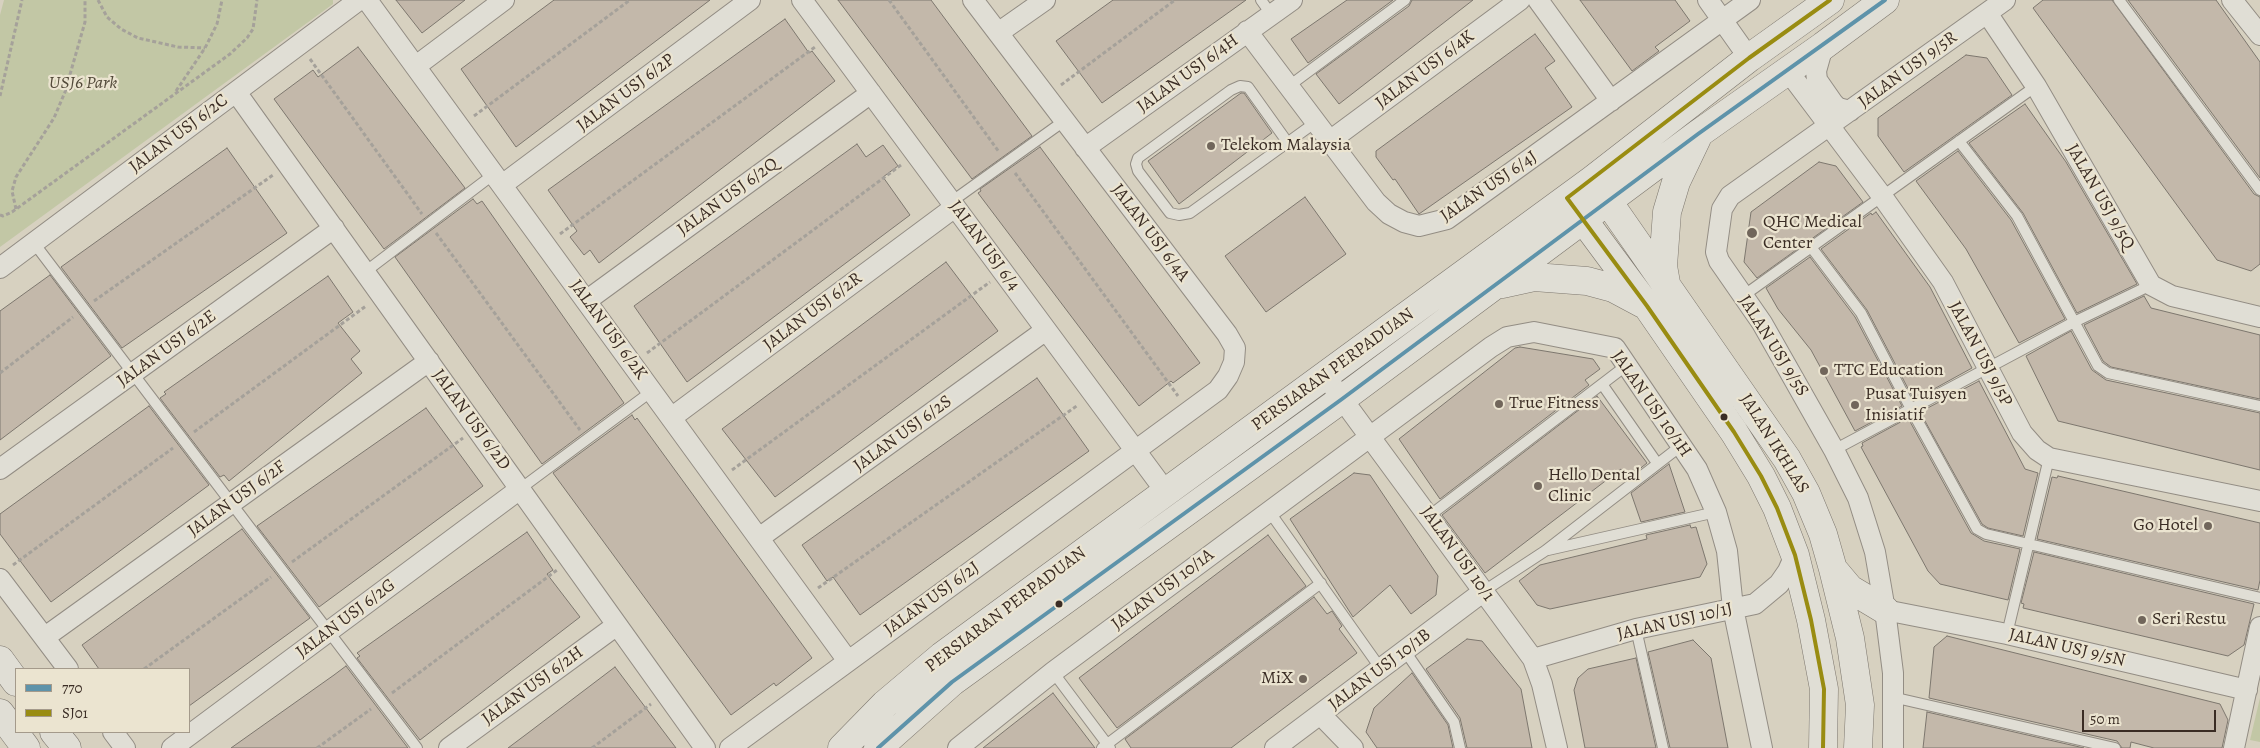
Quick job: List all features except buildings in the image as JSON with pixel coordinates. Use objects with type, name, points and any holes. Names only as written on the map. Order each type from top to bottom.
[{"type":"main road","name":"PERSIARAN PERPADUAN","points":[[878,748],[952,682],[1584,221],[1600,190],[1749,58],[1830,0]]},
{"type":"main road","name":"PERSIARAN PERPADUAN","points":[[842,748],[885,704],[942,656],[1567,198],[1600,190],[1698,134],[1788,72],[1885,0]]},
{"type":"main road","points":[[1667,287],[1663,266],[1667,212],[1680,173],[1698,134]]},
{"type":"main road","name":"JALAN IKHLAS","points":[[1600,190],[1787,459],[1806,493],[1823,534],[1850,638],[1860,705],[1858,748]]},
{"type":"main road","name":"JALAN IKHLAS","points":[[1567,198],[1647,306],[1734,432],[1761,476],[1777,508],[1795,555],[1811,620],[1824,689],[1823,748]]},
{"type":"main road","points":[[1496,285],[1534,277],[1587,280],[1614,288],[1647,306]]},
{"type":"main road","points":[[1833,569],[1850,589],[1885,610]]},
{"type":"main road","points":[[1850,638],[1859,622],[1872,612],[1885,610]]},
{"type":"main road","points":[[0,660],[15,681]]},
{"type":"main road","points":[[0,713],[26,748]]},
{"type":"main road","points":[[55,733],[67,748]]},
{"type":"street","name":"JALAN USJ 6/2C","points":[[0,268],[359,0]]},
{"type":"street","name":"JALAN USJ 6/2K","points":[[367,0],[848,660]]},
{"type":"street","points":[[416,66],[504,0]]},
{"type":"street","name":"JALAN USJ 6/2P","points":[[498,180],[750,0]]},
{"type":"street","name":"JALAN USJ 6/4","points":[[802,0],[1166,492]]},
{"type":"street","name":"JALAN USJ 6/4A","points":[[973,0],[1227,334],[1235,348],[1234,362],[1218,390],[1134,450]]},
{"type":"street","points":[[998,33],[1045,0]]},
{"type":"street","name":"JALAN USJ 6/4H","points":[[1085,148],[1247,31],[1266,7],[1292,0]]},
{"type":"street","name":"JALAN USJ 6/4K","points":[[1331,140],[1520,0]]},
{"type":"street","points":[[1538,0],[1611,101]]},
{"type":"street","points":[[1708,0],[1749,58]]},
{"type":"street","name":"JALAN USJ 6/4J","points":[[1247,31],[1376,202],[1397,218],[1419,226],[1447,219],[1750,0]]},
{"type":"street","name":"JALAN USJ 9/5R","points":[[1828,127],[2005,0]]},
{"type":"street","points":[[2232,0],[2260,35]]},
{"type":"street","name":"JALAN USJ 9/5Q","points":[[1987,13],[2036,86],[2152,285]]},
{"type":"street","points":[[1823,46],[1816,71],[1817,80],[1838,108],[1850,111]]},
{"type":"street","name":"JALAN USJ 9/5P","points":[[1788,72],[1882,196],[1943,282],[2022,432],[2036,450],[2049,458],[2260,501]]},
{"type":"street","name":"JALAN USJ 6/2D","points":[[236,92],[706,748]]},
{"type":"street","name":"JALAN USJ 6/2Q","points":[[586,301],[871,92]]},
{"type":"street","name":"JALAN USJ 9/5S","points":[[1828,127],[1725,201],[1722,209],[1716,252],[1723,268],[1762,323],[1834,450],[1858,498],[1873,544],[1885,610],[1893,673],[1893,748]]},
{"type":"street","name":"JALAN USJ 6/2R","points":[[672,418],[953,204]]},
{"type":"street","name":"JALAN USJ 6/2E","points":[[0,469],[334,228]]},
{"type":"street","points":[[2152,285],[2172,296],[2260,317]]},
{"type":"street","name":"JALAN USJ 6/2S","points":[[759,538],[1046,330]]},
{"type":"street","name":"JALAN USJ 10/1H","points":[[1370,436],[1507,337],[1534,332],[1615,348],[1682,445],[1696,469],[1716,512],[1727,551],[1733,608],[1762,748]]},
{"type":"street","name":"JALAN USJ 6/2F","points":[[45,637],[429,361]]},
{"type":"street","name":"JALAN USJ 10/1","points":[[1325,376],[1533,660],[1542,684],[1556,748]]},
{"type":"street","name":"JALAN USJ 10/1A","points":[[958,748],[1053,672],[1370,436]]},
{"type":"street","name":"JALAN USJ 6/2J","points":[[730,748],[1134,450]]},
{"type":"street","name":"JALAN USJ 6/2G","points":[[172,748],[520,489]]},
{"type":"street","name":"JALAN USJ 10/1J","points":[[1533,660],[1636,629],[1755,604],[1765,598],[1779,584],[1788,571],[1795,555]]},
{"type":"street","points":[[0,579],[67,668]]},
{"type":"street","name":"JALAN USJ 10/1B","points":[[1275,748],[1484,591]]},
{"type":"street","name":"JALAN USJ 9/5N","points":[[1885,610],[2007,634],[2247,690]]},
{"type":"street","name":"JALAN USJ 6/2H","points":[[448,748],[617,625]]},
{"type":"street","points":[[2234,748],[2260,627]]},
{"type":"street","points":[[1321,715],[1353,748]]},
{"type":"street","points":[[114,733],[125,748]]},
{"type":"lane","points":[[1289,86],[1405,0]]},
{"type":"lane","points":[[2119,0],[2260,190]]},
{"type":"lane","points":[[1288,143],[1248,87],[1240,86],[1231,90],[1138,158],[1136,164],[1138,171],[1170,213],[1179,215],[1190,213],[1288,143],[1316,122]]},
{"type":"lane","points":[[1742,296],[2036,86]]},
{"type":"lane","points":[[953,204],[1064,121]]},
{"type":"lane","points":[[1958,141],[2017,216],[2098,366],[2108,373],[2260,406]]},
{"type":"lane","points":[[365,272],[429,223],[498,180]]},
{"type":"lane","points":[[34,243],[417,748]]},
{"type":"lane","points":[[1811,247],[1862,313],[1911,409],[1977,529],[1986,534],[2260,598]]},
{"type":"lane","points":[[1834,450],[1987,367],[2074,322],[2152,285]]},
{"type":"lane","points":[[1429,516],[1627,365]]},
{"type":"lane","points":[[1602,384],[1657,463]]},
{"type":"lane","points":[[520,489],[652,391]]},
{"type":"lane","points":[[1484,591],[1545,551],[1682,445]]},
{"type":"lane","points":[[2007,634],[2049,458]]},
{"type":"lane","points":[[1269,511],[1381,669]]},
{"type":"lane","points":[[1545,551],[1716,512]]},
{"type":"lane","points":[[1053,672],[1106,747],[1321,583]]},
{"type":"lane","points":[[1636,629],[1663,748]]},
{"type":"lane","points":[[1405,651],[1454,722],[1460,748]]},
{"type":"lane","points":[[1892,697],[2115,748]]},
{"type":"path","points":[[0,96],[22,0]]},
{"type":"path","points":[[16,209],[12,191],[16,177],[54,118],[65,92],[85,22],[85,0]]},
{"type":"path","points":[[98,0],[107,18],[120,29],[138,38],[178,47],[205,48]]},
{"type":"path","points":[[175,94],[205,48],[217,24],[222,0]]},
{"type":"path","points":[[0,215],[3,216],[16,209],[230,54],[254,29],[257,0]]},
{"type":"path","points":[[460,127],[630,0]]},
{"type":"path","points":[[889,0],[1189,411]]},
{"type":"path","points":[[1046,96],[1176,0]]},
{"type":"path","points":[[546,245],[829,36]]},
{"type":"path","points":[[300,44],[587,440]]},
{"type":"path","points":[[632,364],[916,154]]},
{"type":"path","points":[[0,373],[84,308],[288,164]]},
{"type":"path","points":[[718,481],[1004,272]]},
{"type":"path","points":[[803,599],[1094,394]]},
{"type":"path","points":[[145,668],[477,429]]},
{"type":"path","points":[[317,748],[571,559]]},
{"type":"path","points":[[592,748],[666,693]]},
{"type":"green space","name":"USJ6 Park","points":[[4,0],[333,0],[333,4],[0,247],[0,15]]},
{"type":"green space","points":[[2260,698],[2260,742],[2250,740]]},
{"type":"transit line","name":"SJ01","points":[[1823,748],[1824,689],[1811,620],[1795,555],[1777,508],[1761,476],[1734,432],[1647,306],[1567,198],[1749,58],[1830,0]]},
{"type":"transit line","name":"770","points":[[878,748],[952,682],[1342,399],[1698,134],[1885,0]]},
{"type":"place","name":"Telekom Malaysia","points":[[1211,146]]},
{"type":"place","name":"QHC Medical Center","points":[[1752,233]]},
{"type":"place","name":"TTC Education","points":[[1824,371]]},
{"type":"place","name":"True Fitness","points":[[1499,404]]},
{"type":"place","name":"Pusat Tuisyen Inisiatif","points":[[1855,405]]},
{"type":"place","name":"Hello Dental Clinic","points":[[1538,486]]},
{"type":"place","name":"Go Hotel","points":[[2208,526]]},
{"type":"place","name":"Seri Restu","points":[[2142,620]]},
{"type":"place","name":"MiX","points":[[1303,679]]}]
